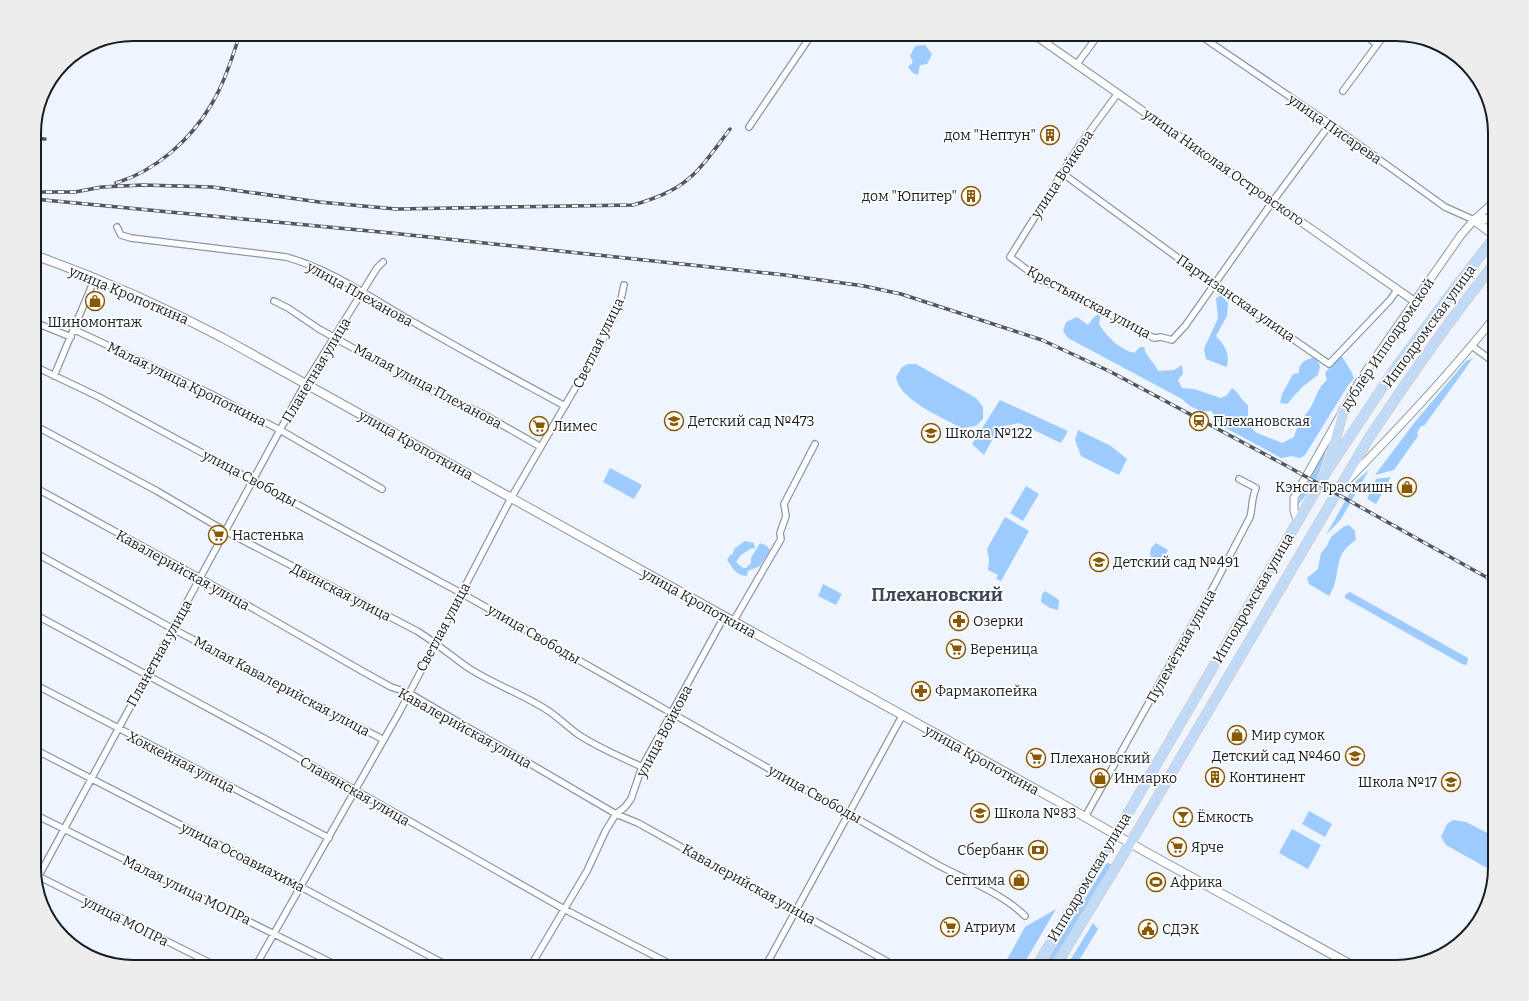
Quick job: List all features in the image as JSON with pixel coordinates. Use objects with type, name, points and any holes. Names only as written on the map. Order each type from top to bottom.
[{"type":"highway","name":"Ипподромская улица","points":[[1040,960],[1116,834],[1327,472],[1394,370],[1488,245]]},
{"type":"highway","name":"Ипподромская улица","points":[[1059,960],[1131,842],[1369,438],[1410,376],[1488,272]]},
{"type":"highway","points":[[1327,472],[1334,439],[1344,408]]},
{"type":"main road","name":"улица Писарева","points":[[1474,220],[1483,218],[1488,220]]},
{"type":"main road","name":"улица Писарева","points":[[1474,220],[1488,234]]},
{"type":"main road","name":"улица Кропоткина","points":[[41,258],[95,278],[186,318],[1131,842],[1144,851],[1343,960]]},
{"type":"street","points":[[749,127],[807,41]]},
{"type":"street","name":"улица Николая Островского","points":[[1044,41],[1273,201],[1414,302]]},
{"type":"street","points":[[1077,64],[1094,41]]},
{"type":"street","name":"улица Писарева","points":[[1208,41],[1330,124],[1445,207],[1474,220]]},
{"type":"street","points":[[1374,41],[1378,44]]},
{"type":"street","points":[[1343,91],[1380,41]]},
{"type":"street","name":"улица Войкова","points":[[1010,258],[1079,146],[1118,93]]},
{"type":"street","points":[[1215,285],[1273,201],[1330,124]]},
{"type":"street","name":"Партизанская улица","points":[[1062,173],[1215,285],[1329,364],[1390,300],[1397,290]]},
{"type":"street","name":"дублёр Ипподромской","points":[[1298,522],[1294,511],[1294,498],[1362,377],[1461,235],[1488,207]]},
{"type":"street","name":"улица Плеханова","points":[[117,227],[120,235],[131,238],[292,259],[331,275],[460,350],[565,406]]},
{"type":"street","name":"Крестьянская улица","points":[[1010,258],[1040,280],[1071,294],[1154,338],[1161,337],[1172,340],[1185,326],[1215,285]]},
{"type":"street","name":"Планетная улица","points":[[41,870],[66,829],[252,479],[305,384],[377,268],[383,262]]},
{"type":"street","points":[[54,376],[75,330],[95,278]]},
{"type":"street","name":"Светлая улица","points":[[259,960],[356,792],[511,498],[598,349],[620,304],[624,284]]},
{"type":"street","name":"Малая улица Плеханова","points":[[274,301],[421,386],[483,414],[541,447]]},
{"type":"street","points":[[41,325],[71,337]]},
{"type":"street","points":[[1340,488],[1403,424],[1488,326]]},
{"type":"street","name":"Малая улица Кропоткина","points":[[75,330],[205,390],[280,430],[382,489]]},
{"type":"street","points":[[1472,346],[1488,358]]},
{"type":"street","name":"улица Свободы","points":[[41,370],[99,397],[461,593],[850,813],[938,865],[990,892],[1017,908],[1025,916]]},
{"type":"street","name":"Двинская улица","points":[[41,429],[157,491],[225,531],[435,642],[467,667],[505,688],[522,694],[550,712],[579,734],[613,754],[642,767]]},
{"type":"street","points":[[733,622],[781,539],[780,533],[786,516],[784,504],[815,444]]},
{"type":"street","name":"Пулемётная улица","points":[[1085,817],[1215,584],[1250,517],[1252,508],[1251,500],[1256,488],[1239,479]]},
{"type":"street","name":"Кавалерийская улица","points":[[41,491],[200,578],[391,687],[409,693],[616,814],[638,823],[732,874],[778,902],[797,910],[885,960]]},
{"type":"street","name":"Малая Кавалерийская улица","points":[[41,556],[173,629],[384,740]]},
{"type":"street","name":"улица Войкова","points":[[534,960],[587,871],[616,814],[625,807],[631,799],[642,767],[671,713],[682,697],[724,617]]},
{"type":"street","name":"Славянская улица","points":[[41,618],[269,741],[356,792],[564,909],[662,960]]},
{"type":"street","name":"Хоккейная улица","points":[[41,688],[329,838]]},
{"type":"street","points":[[769,960],[902,716]]},
{"type":"street","name":"улица Осоавиахима","points":[[41,753],[301,886],[437,960]]},
{"type":"street","name":"Малая улица МОПРа","points":[[41,817],[326,960]]},
{"type":"street","name":"улица МОПРа","points":[[42,879],[204,960]]},
{"type":"shaded area","points":[[925,45],[932,54],[927,64],[920,65],[918,75],[913,73],[908,67],[913,62],[910,56],[915,46]]},
{"type":"shaded area","points":[[1221,295],[1228,303],[1227,316],[1216,336],[1226,350],[1228,363],[1226,367],[1206,359],[1204,349],[1218,318],[1216,298]]},
{"type":"shaded area","points":[[1101,313],[1099,324],[1110,338],[1123,349],[1134,353],[1140,347],[1144,347],[1146,354],[1158,371],[1174,370],[1182,365],[1183,374],[1178,380],[1182,388],[1194,389],[1221,398],[1227,395],[1232,388],[1248,405],[1248,424],[1255,432],[1282,443],[1294,437],[1298,426],[1322,385],[1327,380],[1325,373],[1340,355],[1354,378],[1305,455],[1300,458],[1292,456],[1281,458],[1224,427],[1214,418],[1212,411],[1203,411],[1192,407],[1182,399],[1068,338],[1063,331],[1066,322],[1077,317],[1088,325],[1094,317]]},
{"type":"shaded area","points":[[1316,357],[1320,366],[1318,375],[1302,387],[1287,404],[1280,403],[1282,394],[1293,374],[1299,373],[1300,366],[1304,362]]},
{"type":"shaded area","points":[[1473,358],[1424,426],[1421,426],[1417,433],[1418,436],[1394,470],[1375,475],[1415,422],[1466,361]]},
{"type":"shaded area","points":[[908,364],[916,364],[976,398],[983,407],[983,419],[976,426],[962,428],[934,414],[913,401],[899,385],[896,377],[902,367]]},
{"type":"shaded area","points":[[1000,400],[1068,431],[1061,443],[1019,423],[999,427],[984,455],[972,444]]},
{"type":"shaded area","points":[[1078,430],[1111,446],[1127,459],[1119,475],[1081,456],[1075,440]]},
{"type":"shaded area","points":[[1326,449],[1325,457],[1316,479],[1297,506],[1301,495]]},
{"type":"shaded area","points":[[610,468],[642,485],[634,499],[603,482]]},
{"type":"shaded area","points":[[1369,470],[1341,519],[1326,535],[1357,480]]},
{"type":"shaded area","points":[[1391,477],[1376,504],[1367,499],[1376,479]]},
{"type":"shaded area","points":[[1026,486],[1039,494],[1023,521],[1010,513]]},
{"type":"shaded area","points":[[1005,517],[1029,531],[1001,581],[996,579],[998,575],[988,570],[989,559],[987,549]]},
{"type":"shaded area","points":[[1349,525],[1355,531],[1356,540],[1348,546],[1340,559],[1333,588],[1329,596],[1309,584],[1307,578],[1318,569],[1321,553],[1327,546],[1331,537],[1343,527]]},
{"type":"shaded area","points":[[745,541],[754,543],[755,549],[752,548],[741,555],[736,562],[743,568],[746,568],[751,563],[751,558],[760,543],[767,546],[770,550],[760,566],[748,571],[747,576],[743,576],[737,573],[727,560],[730,555],[733,554],[734,549]]},
{"type":"shaded area","points":[[1156,543],[1168,550],[1161,564],[1155,564],[1150,555],[1151,548]]},
{"type":"shaded area","points":[[823,584],[842,594],[836,605],[818,596]]},
{"type":"shaded area","points":[[1045,591],[1059,600],[1058,610],[1050,608],[1041,602],[1042,594]]},
{"type":"shaded area","points":[[1350,592],[1468,658],[1467,665],[1462,664],[1345,598],[1345,595]]},
{"type":"shaded area","points":[[1309,811],[1332,824],[1325,837],[1302,824]]},
{"type":"shaded area","points":[[1453,820],[1466,822],[1488,833],[1488,869],[1446,845],[1441,837],[1447,824]]},
{"type":"shaded area","points":[[1292,829],[1321,845],[1308,869],[1279,853]]},
{"type":"shaded area","points":[[1106,864],[1111,864],[1112,868],[1055,960],[1047,960]]},
{"type":"shaded area","points":[[1056,909],[1026,960],[1007,960],[1025,927]]},
{"type":"shaded area","points":[[1093,923],[1098,929],[1079,960],[1070,960]]},
{"type":"railway","points":[[116,183],[130,178],[158,163],[193,131],[211,105],[220,88],[238,41]]},
{"type":"railway","points":[[41,192],[75,192],[102,187],[143,185],[212,187],[319,202],[396,209],[633,205],[667,193],[690,178],[709,157],[730,129]]},
{"type":"railway","points":[[41,139],[45,139]]},
{"type":"railway","points":[[41,200],[391,233],[785,275],[864,286],[901,294],[1042,340],[1111,372],[1285,465],[1488,578]]},
{"type":"place","name":"дом \"Нептун\"","points":[[1050,135]]},
{"type":"place","name":"дом \"Юпитер\"","points":[[971,196]]},
{"type":"place","name":"Шиномонтаж","points":[[95,301]]},
{"type":"place","name":"Детский сад №473","points":[[674,421]]},
{"type":"place","name":"Плехановская","points":[[1199,421]]},
{"type":"place","name":"Лимес","points":[[539,426]]},
{"type":"place","name":"Школа №122","points":[[931,433]]},
{"type":"place","name":"Кэнси Трасмишн","points":[[1407,487]]},
{"type":"place","name":"Настенька","points":[[218,535]]},
{"type":"place","name":"Детский сад №491","points":[[1099,562]]},
{"type":"place","name":"Озерки","points":[[959,621]]},
{"type":"place","name":"Вереница","points":[[956,649]]},
{"type":"place","name":"Фармакопейка","points":[[921,691]]},
{"type":"place","name":"Мир сумок","points":[[1237,735]]},
{"type":"place","name":"Детский сад №460","points":[[1355,756]]},
{"type":"place","name":"Плехановский","points":[[1036,758]]},
{"type":"place","name":"Континент","points":[[1215,777]]},
{"type":"place","name":"Инмарко","points":[[1100,778]]},
{"type":"place","name":"Школа №17","points":[[1451,782]]},
{"type":"place","name":"Школа №83","points":[[980,813]]},
{"type":"place","name":"Ёмкость","points":[[1183,817]]},
{"type":"place","name":"Ярче","points":[[1177,847]]},
{"type":"place","name":"Сбербанк","points":[[1038,850]]},
{"type":"place","name":"Септима","points":[[1019,880]]},
{"type":"place","name":"Африка","points":[[1156,882]]},
{"type":"place","name":"Атриум","points":[[950,927]]},
{"type":"place","name":"СДЭК","points":[[1148,929]]},
{"type":"district","name":"Плехановский","points":[[937,595]]}]
